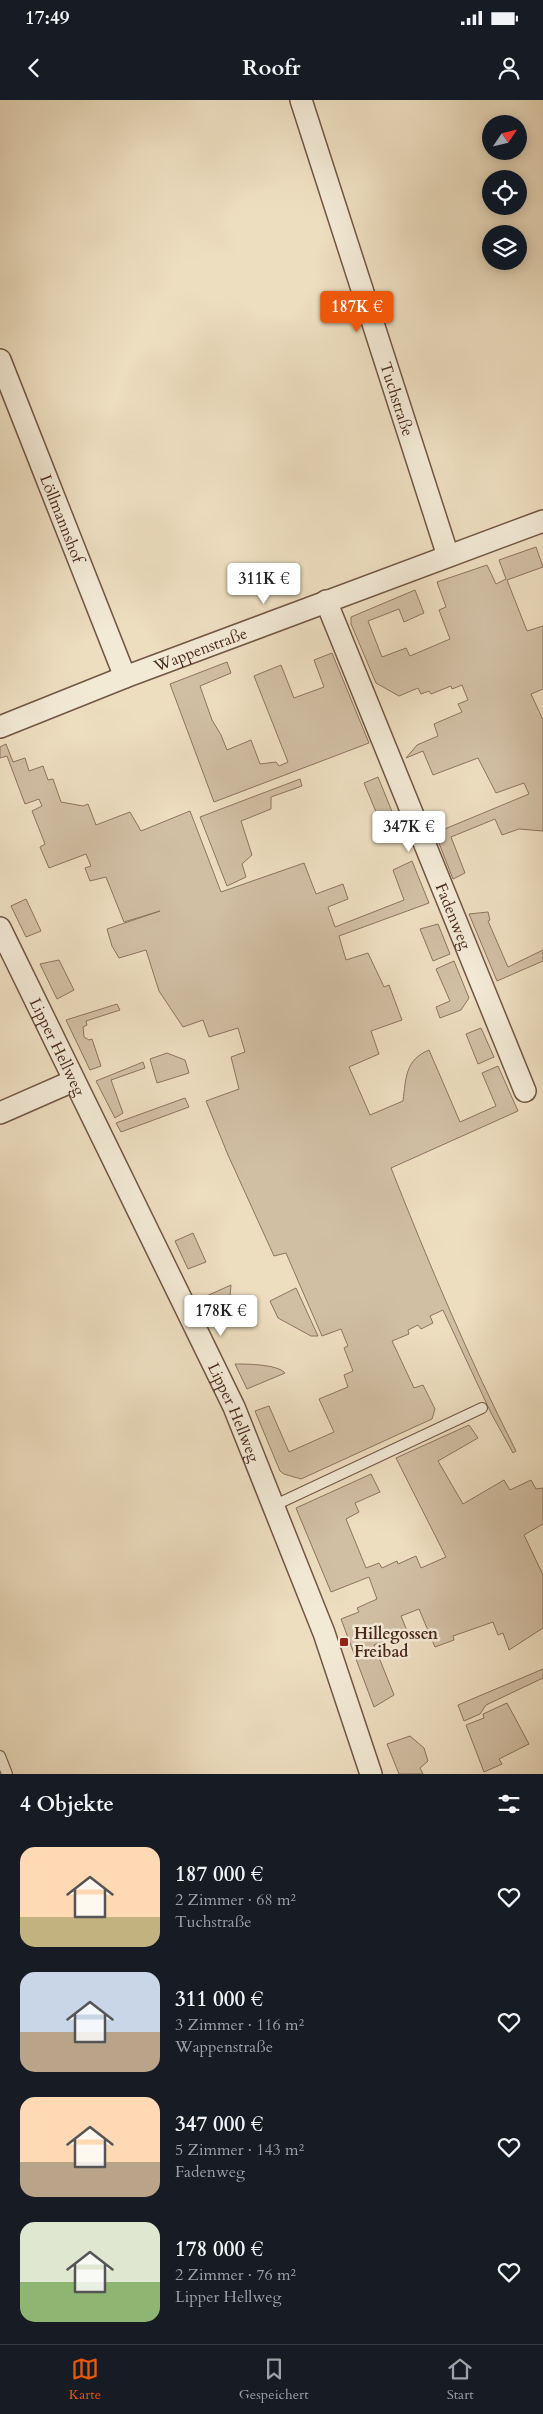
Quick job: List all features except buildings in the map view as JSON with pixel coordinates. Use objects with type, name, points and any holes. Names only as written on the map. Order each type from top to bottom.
[{"type":"street","name":"Tuchstraße","points":[[301,100],[448,556]]},
{"type":"street","name":"Löllmannshof","points":[[0,360],[125,677]]},
{"type":"street","name":"Wappenstraße","points":[[0,727],[125,677],[543,521]]},
{"type":"street","name":"Fadenweg","points":[[326,601],[525,1091]]},
{"type":"street","name":"Lipper Hellweg","points":[[0,928],[234,1407],[324,1633],[371,1774]]},
{"type":"street","points":[[0,1113],[74,1081]]},
{"type":"lane","points":[[273,1506],[482,1408]]},
{"type":"lane","points":[[0,1756],[7,1774]]},
{"type":"shaded area","points":[[536,547],[543,567],[507,580],[527,631],[543,626],[543,689],[531,694],[543,720],[543,831],[519,829],[502,835],[495,819],[451,837],[465,873],[453,879],[435,833],[529,794],[524,783],[496,793],[478,758],[433,775],[423,751],[406,758],[417,745],[438,736],[434,724],[462,712],[458,704],[468,700],[462,685],[452,689],[451,686],[431,694],[429,691],[421,694],[418,688],[399,696],[376,683],[351,624],[351,617],[415,590],[424,613],[404,622],[399,609],[368,621],[382,657],[406,648],[410,656],[450,639],[439,610],[446,607],[437,582],[487,565],[496,584],[506,579],[499,560]]},
{"type":"shaded area","points":[[332,653],[369,743],[214,802],[170,684],[227,662],[231,673],[200,686],[212,720],[227,750],[251,740],[260,764],[276,762],[279,766],[288,762],[254,676],[281,665],[294,698],[324,687],[314,660]]},
{"type":"shaded area","points":[[6,744],[13,762],[25,758],[29,771],[43,766],[48,780],[53,779],[61,802],[83,806],[88,804],[96,825],[130,812],[141,831],[190,811],[221,892],[304,863],[316,894],[343,884],[348,899],[328,907],[335,927],[404,900],[393,870],[412,861],[429,903],[339,936],[346,960],[368,953],[384,987],[389,985],[402,1020],[371,1031],[379,1054],[349,1067],[370,1115],[403,1101],[406,1077],[411,1064],[421,1054],[429,1050],[460,1122],[496,1106],[482,1073],[498,1066],[518,1111],[391,1168],[450,1311],[516,1451],[513,1453],[491,1413],[443,1310],[430,1316],[433,1323],[421,1329],[418,1325],[408,1330],[409,1334],[392,1341],[414,1388],[423,1385],[435,1409],[432,1419],[301,1479],[280,1471],[255,1411],[269,1406],[289,1452],[334,1432],[319,1399],[348,1387],[344,1375],[353,1371],[344,1348],[348,1346],[341,1329],[322,1336],[286,1253],[274,1256],[228,1155],[206,1101],[239,1089],[231,1057],[245,1052],[238,1028],[209,1037],[203,1020],[183,1027],[159,991],[146,950],[119,958],[112,946],[107,929],[160,911],[124,922],[106,877],[90,881],[85,868],[91,866],[86,854],[49,868],[40,847],[45,844],[32,811],[42,806],[39,799],[25,804],[7,756],[0,758],[0,747]]},
{"type":"shaded area","points":[[378,777],[393,814],[379,819],[364,783]]},
{"type":"shaded area","points":[[300,779],[302,786],[271,797],[271,809],[241,821],[252,855],[242,864],[246,877],[227,886],[200,817]]},
{"type":"shaded area","points":[[26,899],[41,931],[26,937],[11,906]]},
{"type":"shaded area","points":[[488,912],[490,920],[488,921],[508,967],[543,950],[543,961],[497,981],[469,914]]},
{"type":"shaded area","points":[[438,924],[450,954],[433,961],[420,929]]},
{"type":"shaded area","points":[[59,960],[74,990],[57,999],[40,964]]},
{"type":"shaded area","points":[[454,961],[469,998],[461,1010],[440,1018],[436,1007],[450,1001],[436,969]]},
{"type":"shaded area","points":[[117,1004],[120,1010],[86,1021],[87,1025],[83,1027],[84,1037],[89,1040],[92,1039],[101,1066],[90,1070],[66,1020]]},
{"type":"shaded area","points":[[481,1028],[494,1057],[478,1064],[466,1034]]},
{"type":"shaded area","points":[[167,1053],[185,1060],[189,1073],[157,1083],[150,1059]]},
{"type":"shaded area","points":[[143,1062],[145,1068],[111,1080],[123,1113],[115,1118],[96,1081]]},
{"type":"shaded area","points":[[185,1098],[189,1107],[121,1132],[116,1123]]},
{"type":"shaded area","points":[[193,1233],[206,1262],[188,1269],[175,1241]]},
{"type":"shaded area","points":[[231,1285],[229,1307],[211,1316],[202,1298]]},
{"type":"shaded area","points":[[296,1288],[318,1336],[311,1336],[278,1318],[270,1301]]},
{"type":"shaded area","points":[[235,1364],[269,1366],[285,1373],[247,1389]]},
{"type":"shaded area","points":[[469,1425],[478,1438],[438,1461],[463,1504],[504,1480],[510,1490],[531,1480],[536,1489],[543,1488],[543,1524],[524,1535],[543,1575],[543,1628],[509,1650],[503,1633],[498,1635],[493,1622],[453,1636],[454,1640],[435,1647],[419,1609],[401,1616],[407,1631],[374,1645],[394,1695],[374,1707],[341,1619],[359,1612],[357,1608],[377,1599],[369,1577],[331,1592],[296,1508],[371,1474],[380,1492],[355,1503],[359,1512],[346,1519],[366,1568],[379,1563],[382,1568],[397,1561],[398,1564],[416,1556],[421,1568],[446,1557],[396,1458]]},
{"type":"shaded area","points":[[543,1669],[543,1678],[486,1705],[480,1714],[464,1721],[458,1705]]},
{"type":"shaded area","points":[[507,1703],[529,1744],[499,1759],[502,1764],[484,1772],[466,1725],[484,1718],[483,1714]]},
{"type":"shaded area","points":[[410,1736],[424,1748],[428,1761],[420,1768],[423,1774],[399,1774],[387,1744]]},
{"type":"place","name":"Hillegossen Freibad","points":[[344,1642]]}]
